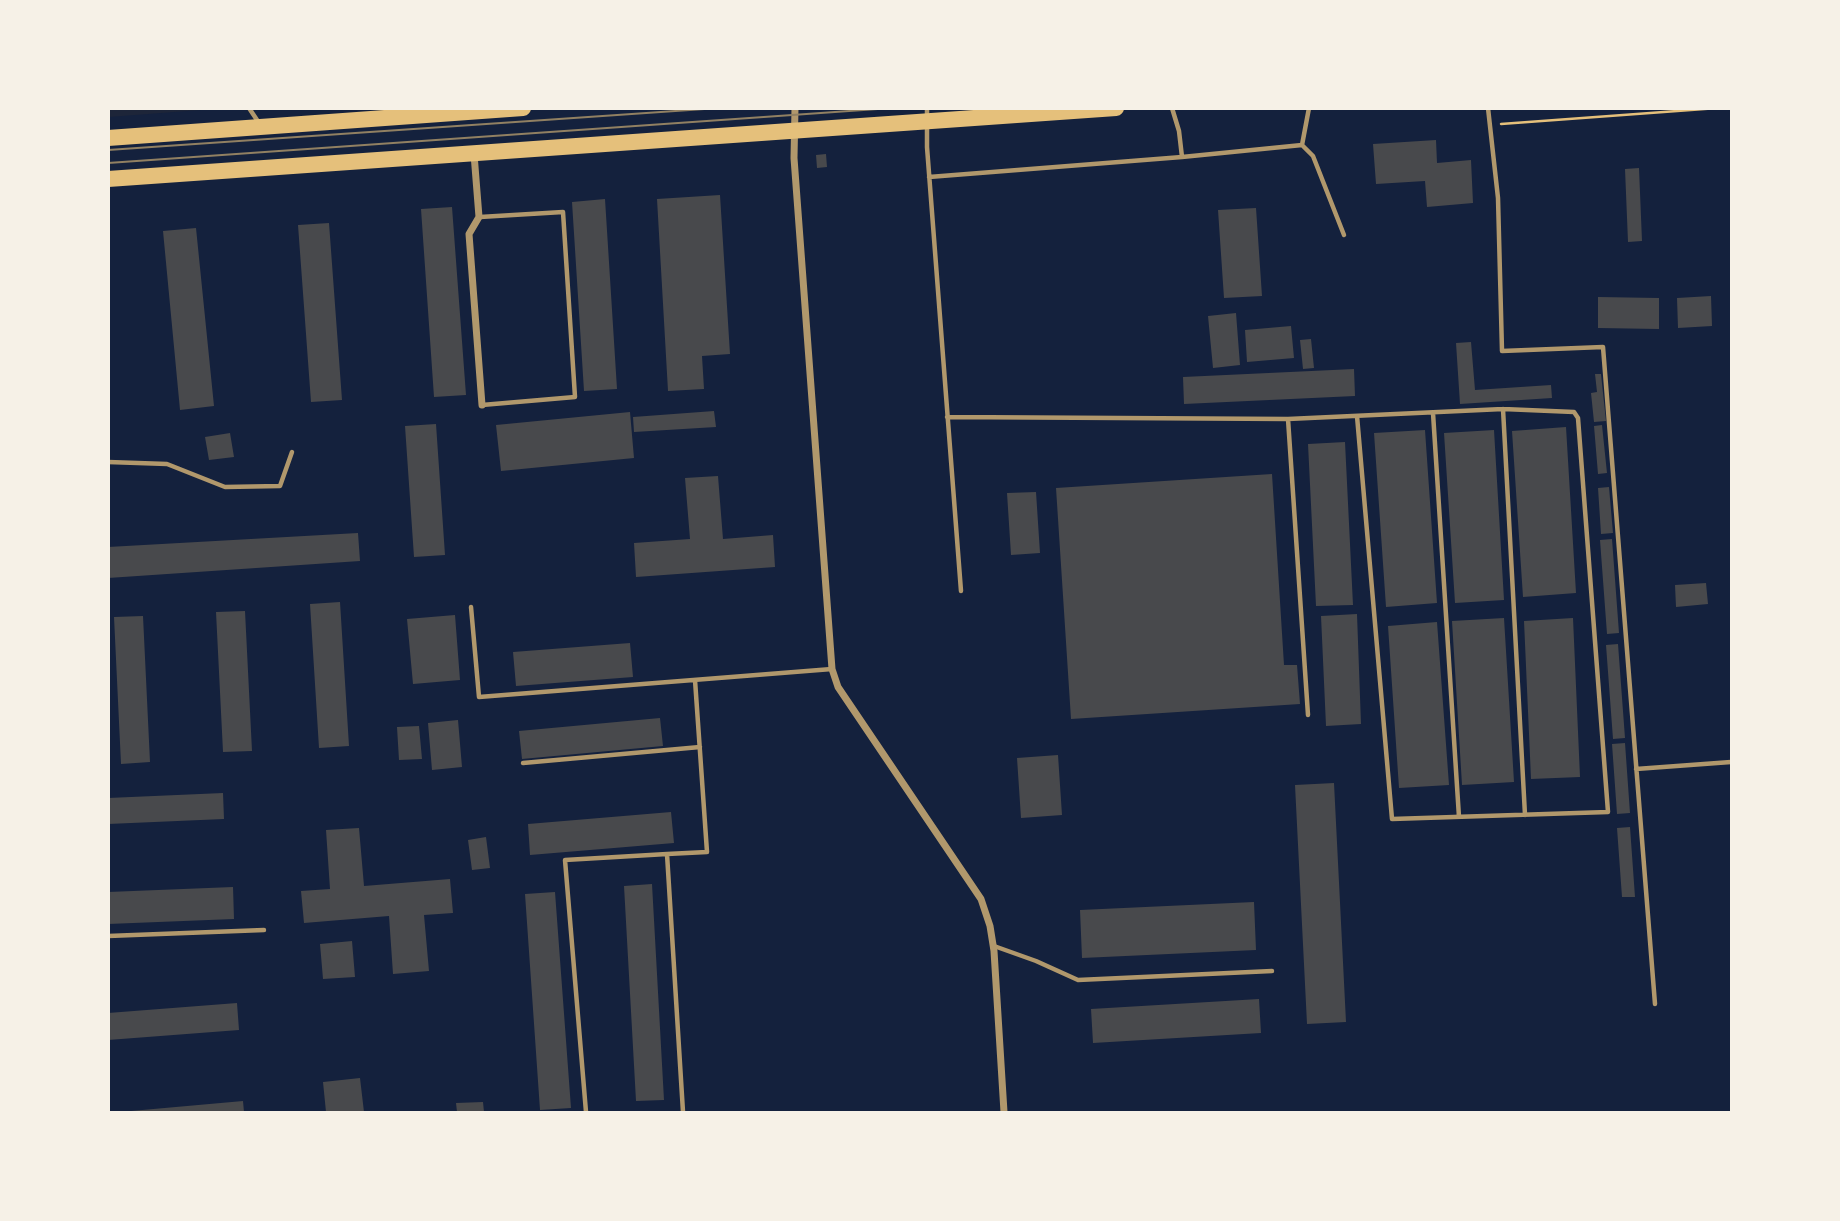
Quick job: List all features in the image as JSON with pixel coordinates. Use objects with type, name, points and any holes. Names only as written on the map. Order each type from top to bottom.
[{"type":"highway","points":[[108,138],[523,108]]},
{"type":"highway","points":[[108,179],[795,131],[927,115],[1116,108]]},
{"type":"street","points":[[795,108],[794,158],[832,669],[838,687],[981,899],[993,946],[1004,1112]]},
{"type":"street","points":[[474,153],[479,217],[469,234],[482,405]]},
{"type":"lane","points":[[249,108],[261,127]]},
{"type":"lane","points":[[1172,108],[1179,131],[1182,157]]},
{"type":"lane","points":[[1302,145],[1309,108]]},
{"type":"lane","points":[[1488,108],[1498,198],[1503,351],[1602,347],[1655,1004]]},
{"type":"lane","points":[[927,115],[929,177],[961,591]]},
{"type":"lane","points":[[929,177],[1302,145]]},
{"type":"lane","points":[[1302,145],[1313,156],[1344,235]]},
{"type":"lane","points":[[479,217],[564,212],[575,397],[482,405]]},
{"type":"lane","points":[[947,416],[1288,419],[1503,409],[1574,412],[1578,418],[1608,812],[1392,819],[1357,416]]},
{"type":"lane","points":[[1503,409],[1525,815]]},
{"type":"lane","points":[[1433,412],[1459,817]]},
{"type":"lane","points":[[1288,419],[1308,715]]},
{"type":"lane","points":[[108,462],[167,464],[225,487],[279,486],[292,452]]},
{"type":"lane","points":[[471,607],[479,698],[832,669]]},
{"type":"lane","points":[[586,1112],[565,860],[707,852],[695,680]]},
{"type":"lane","points":[[523,763],[700,747]]},
{"type":"lane","points":[[1636,769],[1731,762]]},
{"type":"lane","points":[[667,854],[683,1112]]},
{"type":"lane","points":[[108,936],[264,930]]},
{"type":"lane","points":[[993,946],[1078,980],[1272,971]]},
{"type":"path","points":[[1490,125],[1718,108]]},
{"type":"shaded area","points":[[109,108],[214,108],[214,109],[109,117]]},
{"type":"building","points":[[1436,140],[1437,163],[1471,160],[1473,203],[1427,207],[1425,181],[1376,184],[1373,144]]},
{"type":"building","points":[[826,154],[827,167],[817,168],[816,155]]},
{"type":"building","points":[[1639,168],[1642,241],[1628,242],[1625,169]]},
{"type":"building","points":[[720,195],[730,354],[702,356],[704,389],[668,391],[657,199]]},
{"type":"building","points":[[605,199],[617,389],[584,391],[572,202]]},
{"type":"building","points":[[452,207],[466,395],[434,397],[421,209]]},
{"type":"building","points":[[1256,208],[1262,296],[1224,298],[1218,210]]},
{"type":"building","points":[[329,223],[342,400],[311,402],[298,225]]},
{"type":"building","points":[[196,228],[214,406],[180,410],[163,231]]},
{"type":"building","points":[[1711,296],[1712,326],[1678,328],[1677,298]]},
{"type":"building","points":[[1598,297],[1659,298],[1659,329],[1598,328]]},
{"type":"building","points":[[1236,313],[1240,365],[1213,368],[1208,316]]},
{"type":"building","points":[[1291,326],[1294,358],[1247,362],[1245,330]]},
{"type":"building","points":[[1311,339],[1314,368],[1303,369],[1300,340]]},
{"type":"building","points":[[1471,342],[1475,390],[1551,385],[1552,398],[1460,404],[1456,343]]},
{"type":"building","points":[[1354,369],[1355,396],[1184,404],[1183,377]]},
{"type":"building","points":[[1595,374],[1601,374],[1606,421],[1594,422],[1591,393],[1597,392]]},
{"type":"building","points":[[714,411],[716,427],[634,432],[633,417]]},
{"type":"building","points":[[630,412],[634,458],[501,471],[496,425]]},
{"type":"building","points":[[436,424],[445,555],[414,557],[405,426]]},
{"type":"building","points":[[1602,425],[1607,473],[1598,474],[1594,426]]},
{"type":"building","points":[[1566,427],[1576,593],[1523,597],[1512,431]]},
{"type":"building","points":[[1425,430],[1437,603],[1386,607],[1374,433]]},
{"type":"building","points":[[1494,430],[1504,600],[1455,603],[1444,433]]},
{"type":"building","points":[[230,433],[234,457],[209,460],[205,437]]},
{"type":"building","points":[[1345,442],[1353,605],[1316,606],[1308,444]]},
{"type":"building","points":[[1272,474],[1284,665],[1297,665],[1300,704],[1071,719],[1056,488]]},
{"type":"building","points":[[718,476],[723,539],[773,535],[775,567],[636,577],[634,543],[690,539],[685,478]]},
{"type":"building","points":[[1609,487],[1613,533],[1601,534],[1598,488]]},
{"type":"building","points":[[1036,492],[1040,553],[1011,555],[1007,493]]},
{"type":"building","points":[[358,533],[360,561],[108,578],[108,547]]},
{"type":"building","points":[[1612,539],[1619,633],[1607,634],[1600,540]]},
{"type":"building","points":[[1706,583],[1708,604],[1676,607],[1675,585]]},
{"type":"building","points":[[340,602],[349,746],[319,748],[310,604]]},
{"type":"building","points":[[245,611],[252,751],[223,752],[216,612]]},
{"type":"building","points":[[1357,614],[1361,724],[1326,726],[1321,616]]},
{"type":"building","points":[[455,615],[460,680],[413,684],[407,619]]},
{"type":"building","points":[[143,616],[150,762],[121,764],[114,617]]},
{"type":"building","points":[[1504,618],[1514,782],[1462,785],[1452,621]]},
{"type":"building","points":[[1573,618],[1580,777],[1531,779],[1524,621]]},
{"type":"building","points":[[1437,622],[1449,785],[1399,788],[1388,626]]},
{"type":"building","points":[[630,643],[633,677],[516,686],[513,652]]},
{"type":"building","points":[[1618,644],[1625,738],[1613,739],[1606,645]]},
{"type":"building","points":[[660,718],[663,746],[522,759],[519,731]]},
{"type":"building","points":[[458,720],[462,767],[432,770],[428,723]]},
{"type":"building","points":[[419,726],[422,759],[399,760],[397,727]]},
{"type":"building","points":[[1625,743],[1630,813],[1617,814],[1612,744]]},
{"type":"building","points":[[1058,755],[1062,815],[1021,818],[1017,758]]},
{"type":"building","points":[[1334,783],[1346,1022],[1307,1024],[1295,785]]},
{"type":"building","points":[[223,793],[224,819],[108,824],[108,798]]},
{"type":"building","points":[[671,812],[674,843],[530,855],[528,824]]},
{"type":"building","points":[[1630,827],[1635,897],[1622,897],[1617,828]]},
{"type":"building","points":[[359,828],[364,886],[450,879],[453,913],[424,915],[429,971],[393,974],[389,916],[304,923],[301,891],[330,889],[326,830]]},
{"type":"building","points":[[486,837],[490,868],[472,870],[468,840]]},
{"type":"building","points":[[652,884],[664,1100],[636,1101],[624,886]]},
{"type":"building","points":[[233,887],[234,919],[108,924],[108,892]]},
{"type":"building","points":[[555,892],[571,1108],[540,1110],[525,894]]},
{"type":"building","points":[[1254,902],[1256,950],[1082,958],[1080,910]]},
{"type":"building","points":[[352,941],[355,977],[323,979],[320,944]]},
{"type":"building","points":[[1259,999],[1261,1033],[1093,1043],[1091,1009]]},
{"type":"building","points":[[237,1003],[239,1030],[108,1040],[108,1013]]},
{"type":"building","points":[[360,1078],[364,1112],[326,1112],[323,1082]]},
{"type":"building","points":[[243,1101],[244,1112],[131,1112],[131,1111]]},
{"type":"building","points":[[483,1102],[484,1112],[457,1112],[456,1103]]},
{"type":"tram line","points":[[108,150],[719,108]]},
{"type":"tram line","points":[[108,163],[892,108]]}]
